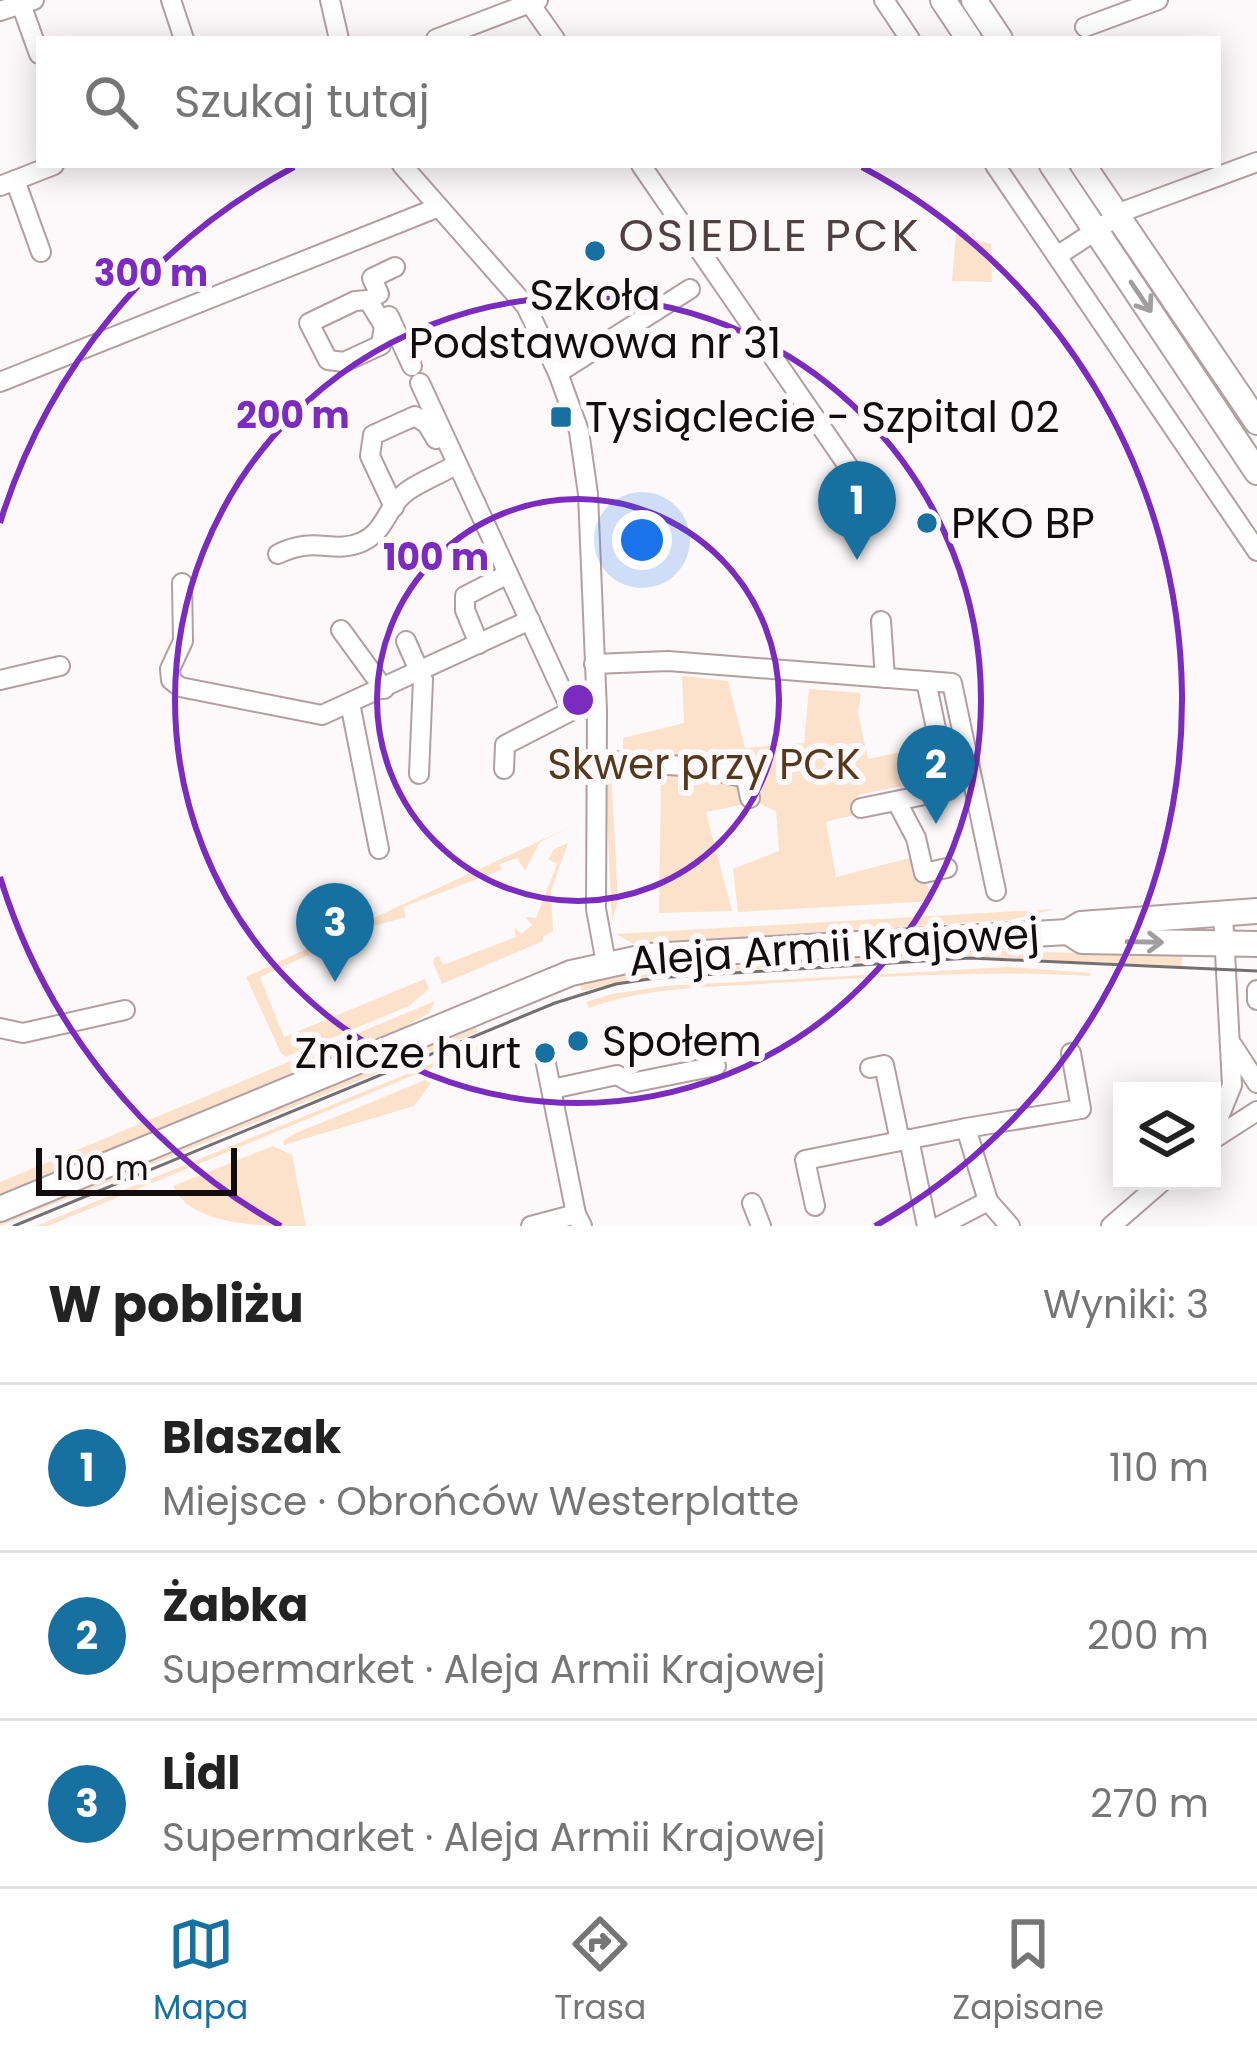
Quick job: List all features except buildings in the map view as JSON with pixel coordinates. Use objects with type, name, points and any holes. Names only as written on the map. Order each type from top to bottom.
[{"type":"main road","points":[[943,0],[967,36]]},
{"type":"main road","points":[[974,0],[998,36]]},
{"type":"main road","points":[[1055,168],[1107,224],[1257,422]]},
{"type":"main road","points":[[1085,168],[1107,224],[1257,472]]},
{"type":"main road","name":"Aleja Armii Krajowej","points":[[0,1209],[568,974],[606,963],[692,953],[1068,932],[1082,924],[1257,911]]},
{"type":"main road","name":"Aleja Armii Krajowej","points":[[1068,932],[1082,941],[1257,944]]},
{"type":"street","points":[[171,0],[183,36]]},
{"type":"street","points":[[330,0],[338,36]]},
{"type":"street","points":[[884,0],[908,36]]},
{"type":"street","points":[[1085,27],[1105,9],[1158,0]]},
{"type":"street","points":[[0,11],[27,2],[36,41]]},
{"type":"street","points":[[444,36],[535,2],[553,36]]},
{"type":"street","points":[[1057,256],[1107,224],[1257,162]]},
{"type":"street","points":[[41,251],[8,183],[46,168]]},
{"type":"street","points":[[405,168],[526,306],[559,373],[579,431],[588,494],[594,664],[587,710],[598,760],[596,909],[606,963]]},
{"type":"street","points":[[643,168],[856,479]]},
{"type":"street","points":[[997,168],[1257,551]]},
{"type":"street","points":[[0,382],[439,208]]},
{"type":"street","points":[[395,267],[371,278],[374,297],[416,375],[454,466],[566,699],[587,710]]},
{"type":"street","points":[[559,373],[690,289]]},
{"type":"street","points":[[394,507],[370,456],[377,430],[408,416],[421,418],[454,466]]},
{"type":"street","points":[[278,554],[301,543],[337,547],[365,540],[378,532],[403,494],[454,466]]},
{"type":"street","points":[[479,644],[464,610],[465,596],[508,574]]},
{"type":"street","points":[[182,583],[183,641],[169,672],[175,683],[322,715],[530,620]]},
{"type":"street","points":[[881,621],[885,678]]},
{"type":"street","points":[[341,630],[384,689]]},
{"type":"street","points":[[406,641],[423,680],[419,774]]},
{"type":"street","points":[[594,664],[668,661],[952,683],[996,891]]},
{"type":"street","points":[[0,680],[60,666]]},
{"type":"street","points":[[861,808],[950,790],[926,681]]},
{"type":"street","points":[[350,703],[379,849]]},
{"type":"street","points":[[505,745],[587,710]]},
{"type":"street","points":[[486,730],[505,745]]},
{"type":"street","points":[[504,769],[505,745]]},
{"type":"street","points":[[598,760],[697,767],[746,778],[750,798]]},
{"type":"street","points":[[897,802],[916,838],[924,873],[947,868]]},
{"type":"street","points":[[1221,1115],[1230,1093],[1233,1046],[1223,914]]},
{"type":"street","points":[[1257,990],[1257,1000]]},
{"type":"street","points":[[0,1028],[22,1033],[125,1010]]},
{"type":"street","points":[[1233,1046],[1256,1082]]},
{"type":"street","points":[[815,1206],[805,1160],[1081,1109],[1071,1053]]},
{"type":"street","points":[[531,1226],[579,1220],[545,1058]]},
{"type":"street","points":[[871,1068],[884,1065],[927,1226]]},
{"type":"street","points":[[552,1089],[617,1076],[631,1083],[716,1066]]},
{"type":"street","points":[[1230,1093],[1243,1079],[1256,1082]]},
{"type":"street","points":[[1230,1093],[1237,1113],[1254,1113]]},
{"type":"street","points":[[1221,1132],[1254,1113]]},
{"type":"street","points":[[966,1128],[988,1201],[1010,1226]]},
{"type":"street","points":[[1111,1226],[1153,1190]]},
{"type":"street","points":[[940,1226],[988,1201]]},
{"type":"street","points":[[752,1203],[761,1226]]},
{"type":"green space","points":[[956,234],[991,244],[992,282],[952,281]]},
{"type":"green space","name":"Skwer przy PCK","points":[[682,676],[728,681],[745,748],[804,743],[809,689],[861,693],[858,713],[868,759],[929,746],[936,779],[858,795],[858,814],[826,822],[836,877],[913,857],[935,901],[738,912],[733,869],[779,851],[776,811],[755,802],[706,812],[732,911],[659,913],[661,776],[622,771],[623,738],[684,723]]},
{"type":"green space","points":[[611,768],[618,901],[612,921],[605,774]]},
{"type":"green space","points":[[570,827],[540,842],[525,871],[517,858],[500,864],[501,870],[403,907],[406,917],[370,927],[260,977],[284,1037],[425,979],[429,989],[409,1006],[286,1057],[281,1053],[246,977]]},
{"type":"green space","points":[[568,843],[551,891],[553,931],[543,941],[442,984],[435,957],[443,965],[516,937],[514,927],[521,934],[532,925],[525,917],[536,918],[557,864],[548,859],[554,849]]},
{"type":"green space","points":[[1054,909],[1010,920],[634,944],[616,934]]},
{"type":"green space","points":[[973,950],[1182,956],[1182,966],[962,956],[658,975],[582,991],[580,983],[649,969]]},
{"type":"green space","points":[[1008,967],[1090,976],[852,979],[680,989],[589,1008],[586,1002],[666,986]]},
{"type":"green space","points":[[435,1001],[429,1013],[407,1026],[0,1196],[0,1182]]},
{"type":"green space","points":[[476,1027],[478,1032],[0,1226],[0,1222]]},
{"type":"green space","points":[[480,1044],[483,1050],[48,1226],[36,1226]]},
{"type":"green space","points":[[425,1080],[431,1083],[414,1106],[284,1145],[294,1134]]},
{"type":"green space","points":[[273,1146],[292,1155],[306,1226],[248,1224],[211,1216],[182,1199],[173,1186]]},
{"type":"tram line","points":[[14,1226],[555,1003],[616,984],[970,958],[1257,971]]},
{"type":"place","name":"Szkoła Podstawowa nr 31","points":[[595,251]]},
{"type":"place","name":"Tysiąclecie - Szpital 02","points":[[561,417]]},
{"type":"place","name":"PKO BP","points":[[927,523]]},
{"type":"place","name":"Blaszak","points":[[857,560]]},
{"type":"place","name":"Żabka","points":[[936,824]]},
{"type":"place","name":"Lidl","points":[[335,982]]},
{"type":"place","name":"Społem","points":[[578,1041]]},
{"type":"place","name":"Znicze hurt","points":[[545,1053]]},
{"type":"district","name":"OSIEDLE PCK","points":[[770,235]]}]
